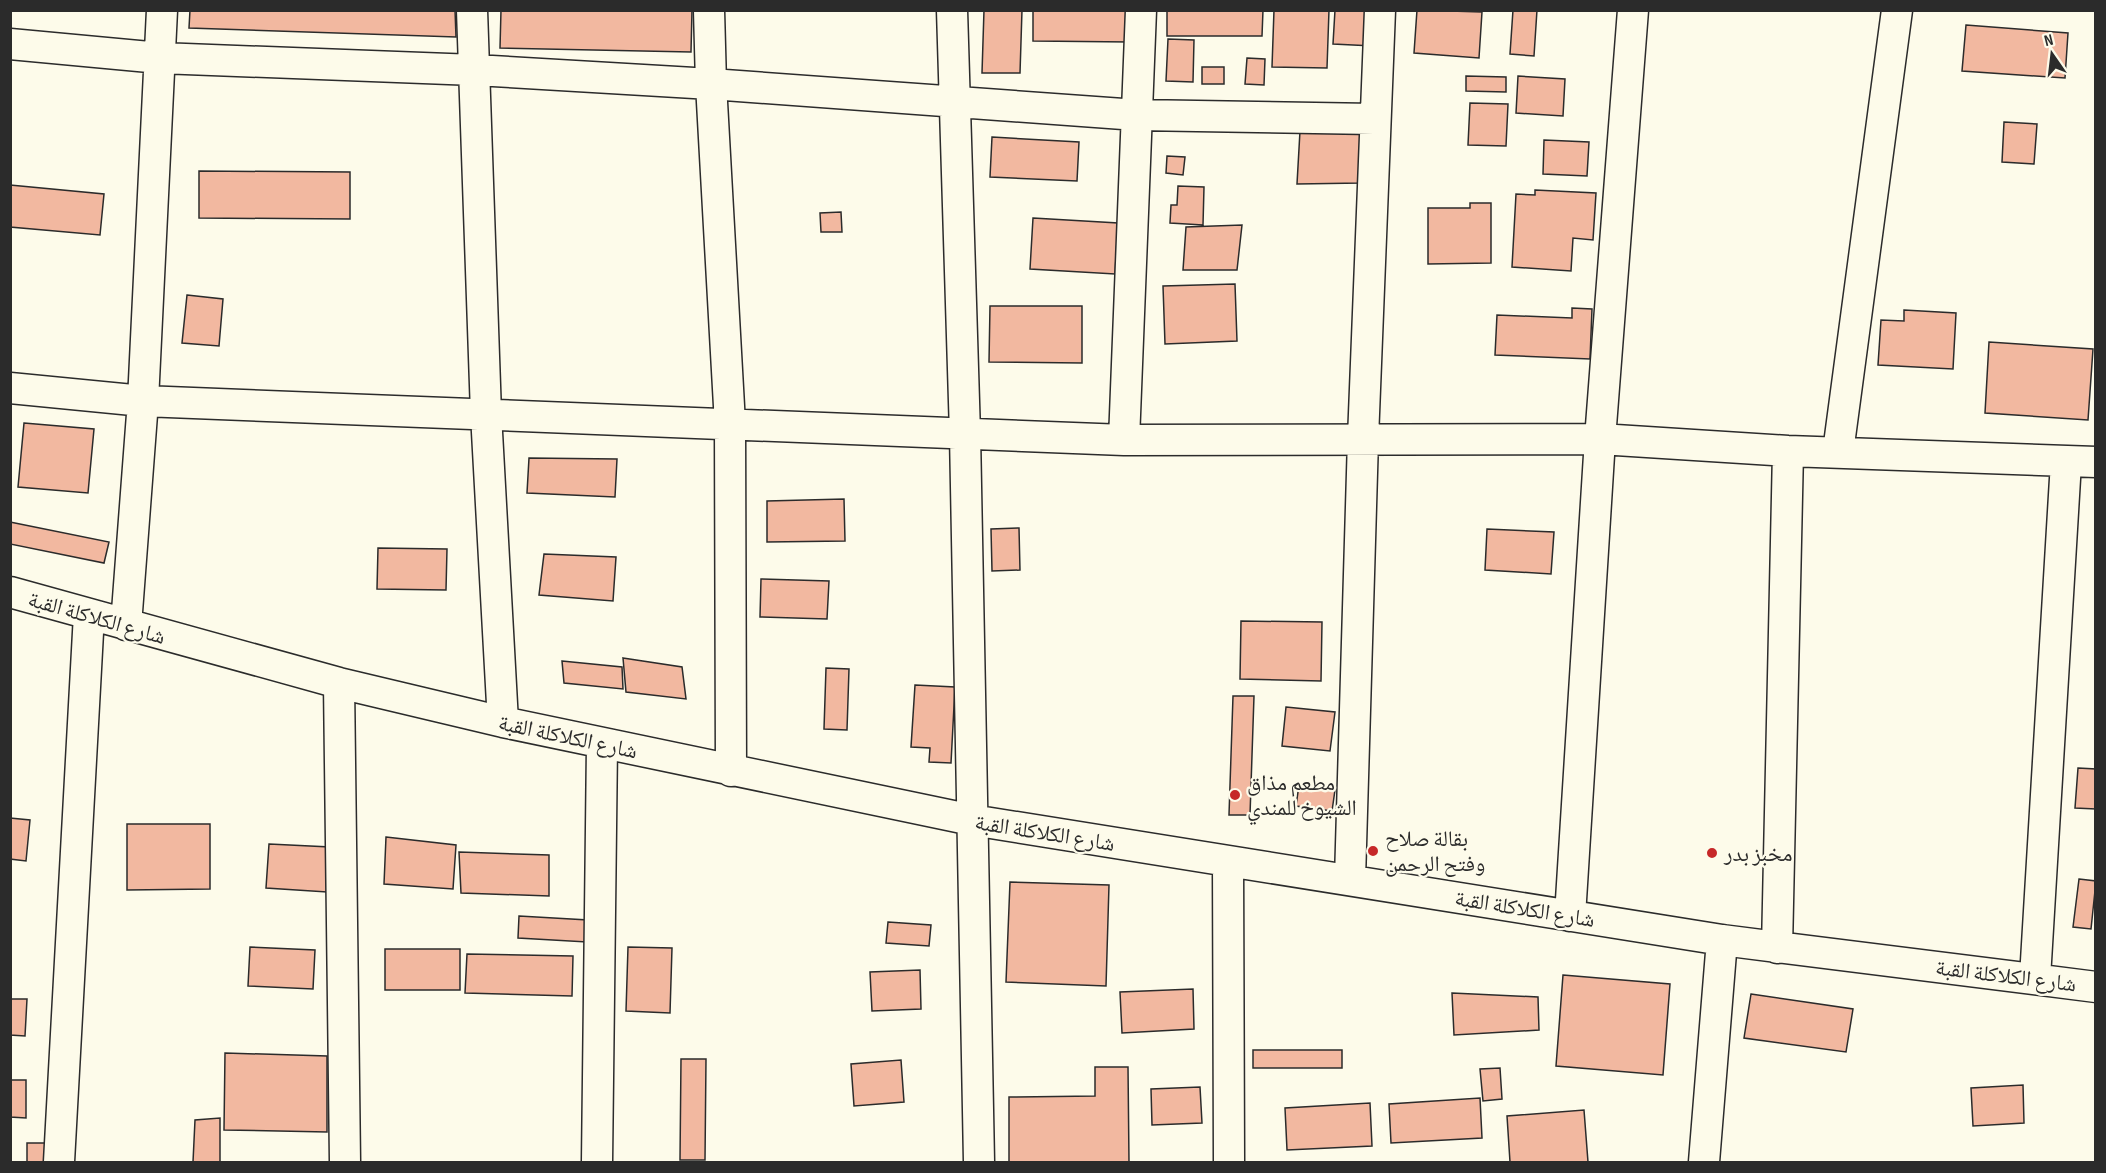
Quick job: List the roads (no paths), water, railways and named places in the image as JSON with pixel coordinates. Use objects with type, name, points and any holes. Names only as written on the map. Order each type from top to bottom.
[{"type":"street","points":[[126,625],[143,401],[162,10]]},
{"type":"street","points":[[472,10],[486,414],[503,722]]},
{"type":"street","points":[[709,10],[730,424],[731,771]]},
{"type":"street","points":[[951,10],[965,434],[979,1162]]},
{"type":"street","points":[[1124,440],[1141,10]]},
{"type":"street","points":[[1350,879],[1374,119],[1380,10]]},
{"type":"street","points":[[1570,916],[1600,439],[1634,10]]},
{"type":"street","points":[[1838,452],[1897,10]]},
{"type":"street","points":[[10,44],[160,58],[475,70],[954,100],[1137,115],[1374,119]]},
{"type":"street","points":[[10,388],[143,401],[1124,440],[1600,439],[1788,451],[2096,462]]},
{"type":"street","points":[[1777,948],[1788,451]]},
{"type":"street","points":[[2035,978],[2066,462]]},
{"type":"street","name":"شارع الكلاكلة القبة","points":[[10,592],[339,683],[503,722],[972,820],[1722,940],[2096,987]]},
{"type":"street","points":[[59,1162],[89,614]]},
{"type":"street","points":[[339,683],[345,1162]]},
{"type":"street","points":[[597,1162],[602,744]]},
{"type":"street","points":[[1227,861],[1229,1162]]},
{"type":"street","points":[[1704,1162],[1722,940]]},
{"type":"place","name":"مطعم مذاق الشيوخ للمندي","points":[[1235,795]]},
{"type":"place","name":"بقالة صلاح وفتح الرحمن","points":[[1373,851]]},
{"type":"place","name":"مخبز بدر","points":[[1712,853]]}]
